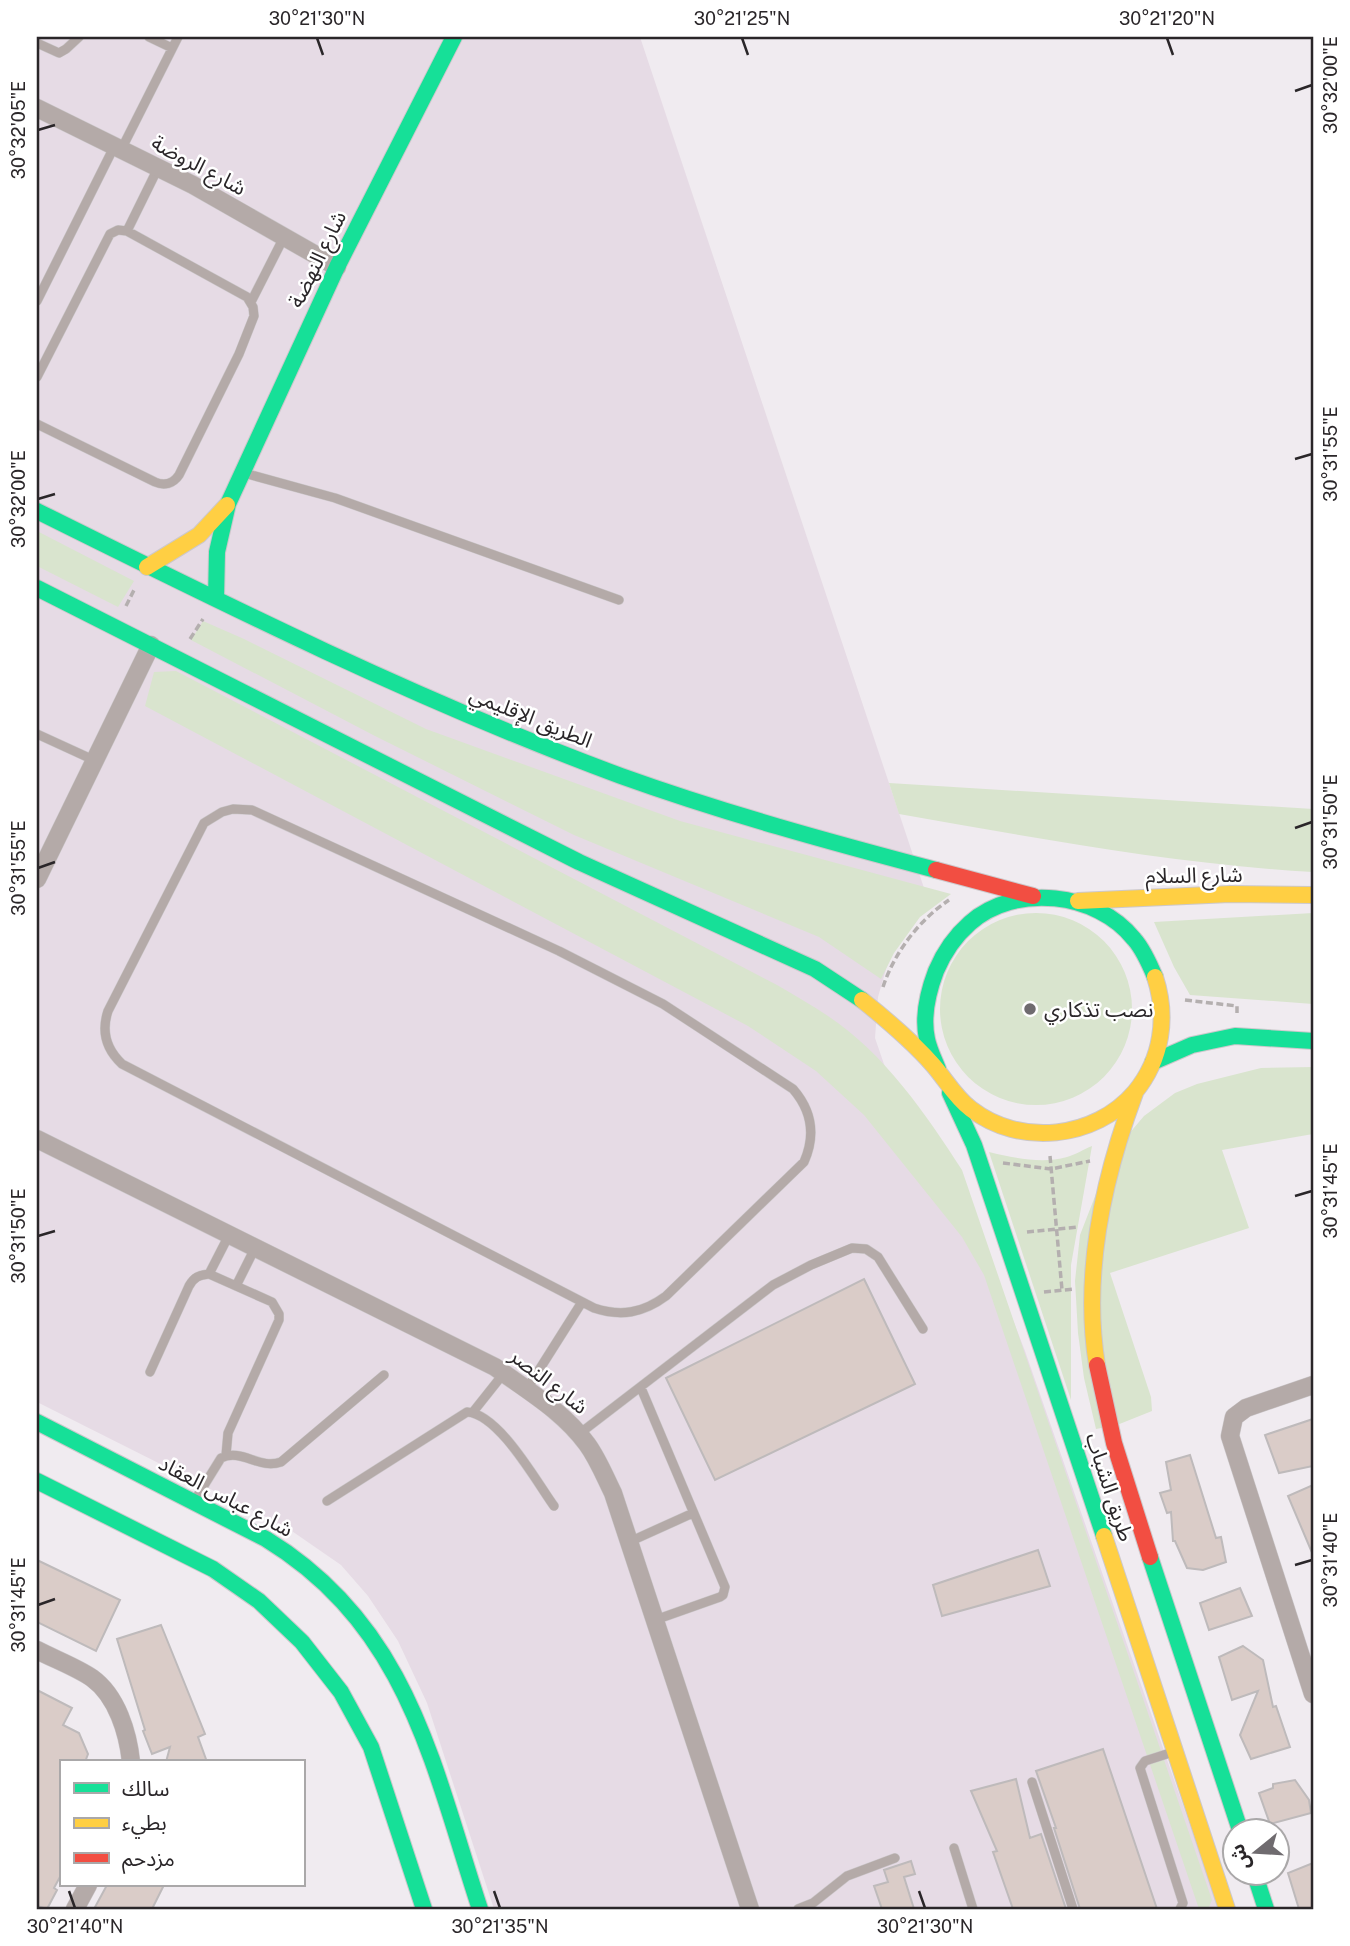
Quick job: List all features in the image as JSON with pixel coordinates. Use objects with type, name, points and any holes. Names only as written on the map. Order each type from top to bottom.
[{"type":"main road","name":"شارع النهضة","points":[[216,599],[217,552],[228,504],[337,267],[454,37]]},
{"type":"main road","name":"شارع النهضة","points":[[147,567],[193,540],[228,504]]},
{"type":"main road","name":"الطريق الإقليمي","points":[[37,511],[317,649],[621,776],[762,823],[1036,896]]},
{"type":"main road","points":[[37,588],[579,862],[815,969],[848,987],[876,1009],[942,1075],[963,1103],[985,1119],[1011,1130],[1065,1133],[1092,1125],[1115,1111],[1136,1091],[1153,1062],[1161,1038],[1163,1013],[1151,964],[1138,943],[1120,924],[1100,910],[1076,901],[1036,896],[1003,903],[974,919],[950,942],[933,971],[926,1004],[926,1026],[927,1037],[942,1075]]},
{"type":"main road","name":"شارع السلام","points":[[1076,901],[1218,894],[1313,895]]},
{"type":"main road","points":[[1153,1062],[1192,1045],[1235,1036],[1313,1041]]},
{"type":"main road","name":"طريق الشباب","points":[[942,1075],[974,1145],[1227,1909]]},
{"type":"main road","name":"طريق الشباب","points":[[1136,1091],[1118,1137],[1099,1226],[1094,1286],[1096,1350],[1101,1394],[1235,1816]]},
{"type":"main road","name":"شارع عباس العقاد","points":[[37,1422],[254,1532],[302,1563],[344,1602],[379,1645],[406,1692],[417,1717],[480,1909]]},
{"type":"main road","points":[[37,1481],[213,1569],[259,1601],[302,1642],[341,1692],[371,1747],[424,1909]]},
{"type":"main road","points":[[1259,1886],[1266,1909]]},
{"type":"street","name":"شارع الروضة","points":[[37,108],[159,169],[337,267]]},
{"type":"street","points":[[37,879],[151,645]]},
{"type":"street","name":"شارع النصر","points":[[37,1139],[495,1367],[552,1407],[579,1434],[589,1447],[613,1493],[750,1909]]},
{"type":"street","points":[[1313,1385],[1238,1412],[1231,1423],[1230,1436],[1313,1694]]},
{"type":"street","points":[[37,1650],[92,1679],[105,1692],[123,1725],[131,1760]]},
{"type":"street","points":[[75,1909],[87,1886]]},
{"type":"lane","points":[[37,43],[59,53],[79,37]]},
{"type":"lane","points":[[149,37],[172,48]]},
{"type":"lane","points":[[37,301],[178,37]]},
{"type":"lane","points":[[127,232],[159,169]]},
{"type":"lane","points":[[37,377],[110,234],[118,230],[127,232],[247,297],[251,302],[254,316],[239,354],[173,481],[164,484],[155,482],[37,424]]},
{"type":"lane","points":[[251,302],[284,237]]},
{"type":"lane","points":[[242,472],[335,498],[619,600]]},
{"type":"lane","points":[[37,734],[96,761]]},
{"type":"lane","points":[[233,809],[252,810],[559,951],[663,1004],[783,1082],[801,1098],[807,1108],[812,1132],[804,1162],[666,1296],[643,1310],[618,1313],[606,1312],[582,1302],[122,1064],[110,1051],[105,1035],[108,1011],[204,823],[212,816],[233,809]]},
{"type":"lane","points":[[209,1274],[229,1235]]},
{"type":"lane","points":[[236,1286],[255,1248]]},
{"type":"lane","points":[[579,1434],[773,1285],[852,1248],[866,1249],[878,1257],[923,1329]]},
{"type":"lane","points":[[150,1373],[193,1279],[209,1274],[272,1303],[279,1314],[279,1320],[228,1433],[226,1455]]},
{"type":"lane","points":[[527,1389],[582,1302]]},
{"type":"lane","points":[[327,1501],[458,1416],[473,1412],[504,1373]]},
{"type":"lane","points":[[195,1502],[221,1458],[236,1454],[264,1465],[281,1462],[384,1375]]},
{"type":"lane","points":[[641,1388],[724,1591],[720,1597],[655,1620]]},
{"type":"lane","points":[[473,1412],[504,1436],[554,1506]]},
{"type":"lane","points":[[629,1542],[694,1513]]},
{"type":"lane","points":[[1175,1751],[1145,1761],[1140,1768],[1183,1903],[1180,1909]]},
{"type":"lane","points":[[1032,1782],[1073,1909]]},
{"type":"lane","points":[[954,1849],[973,1909]]},
{"type":"lane","points":[[798,1909],[813,1903],[847,1876],[895,1858]]},
{"type":"path","points":[[116,627],[147,567]]},
{"type":"path","points":[[178,659],[216,599]]},
{"type":"path","points":[[876,1009],[885,982],[903,946],[930,916],[954,897]]},
{"type":"path","points":[[1180,999],[1237,1006],[1235,1036]]},
{"type":"path","points":[[1048,1134],[1062,1290]]},
{"type":"path","points":[[1006,1174],[1003,1162],[1051,1168],[1074,1166],[1097,1159]]},
{"type":"path","points":[[1030,1244],[1026,1232],[1099,1226]]},
{"type":"path","points":[[1042,1280],[1046,1292]]},
{"type":"path","points":[[1024,1295],[1094,1286]]},
{"type":"shaded area","points":[[37,37],[640,37],[926,894],[895,938],[878,997],[875,1038],[885,1067],[897,1087],[956,1173],[1025,1351],[1219,1909],[494,1909],[427,1703],[398,1641],[368,1596],[341,1565],[286,1527],[37,1402]]},
{"type":"green space","points":[[37,531],[134,581],[118,607],[37,566]]},
{"type":"green space","points":[[203,621],[426,729],[680,821],[951,894],[920,917],[894,953],[881,979],[819,937],[574,835],[191,640]]},
{"type":"green space","points":[[176,671],[777,985],[848,1031],[886,1066],[934,1128],[962,1170],[1212,1900],[1209,1907],[1199,1909],[984,1275],[962,1237],[864,1115],[816,1071],[748,1026],[145,706],[154,672]]},
{"type":"green space","points":[[889,783],[1313,809],[1313,872],[1157,856],[899,814]]},
{"type":"green space","points":[[1036,913],[1073,920],[1104,941],[1125,972],[1132,1009],[1125,1046],[1104,1077],[1073,1098],[1036,1105],[999,1098],[968,1077],[947,1046],[940,1009],[947,972],[968,941],[999,920]]},
{"type":"green space","points":[[1313,913],[1313,1004],[1190,995],[1154,922]]},
{"type":"green space","points":[[1313,1067],[1313,1134],[1222,1150],[1249,1228],[1110,1273],[1151,1397],[1152,1411],[1117,1425],[1096,1429],[1084,1378],[1075,1281],[1080,1235],[1111,1155],[1144,1116],[1175,1093],[1197,1084],[1261,1068]]},
{"type":"green space","points":[[1092,1146],[1071,1265],[1071,1400],[989,1152],[1048,1160],[1070,1156]]},
{"type":"building","points":[[864,1279],[915,1384],[715,1480],[666,1378]]},
{"type":"building","points":[[1313,1419],[1313,1466],[1279,1473],[1265,1435]]},
{"type":"building","points":[[1190,1455],[1216,1538],[1221,1537],[1226,1562],[1203,1570],[1187,1568],[1173,1541],[1171,1512],[1167,1513],[1160,1493],[1171,1490],[1166,1462]]},
{"type":"building","points":[[1313,1485],[1313,1555],[1288,1496]]},
{"type":"building","points":[[1038,1550],[1050,1586],[942,1616],[933,1585]]},
{"type":"building","points":[[37,1560],[120,1600],[96,1651],[37,1622]]},
{"type":"building","points":[[1240,1588],[1252,1616],[1209,1630],[1200,1603]]},
{"type":"building","points":[[161,1625],[205,1734],[198,1737],[206,1760],[167,1760],[170,1747],[152,1754],[117,1639]]},
{"type":"building","points":[[1243,1646],[1263,1660],[1273,1707],[1276,1706],[1290,1747],[1251,1759],[1240,1735],[1258,1691],[1232,1700],[1219,1657]]},
{"type":"building","points":[[37,1690],[72,1708],[63,1725],[79,1733],[88,1754],[86,1760],[60,1760],[60,1877],[54,1888],[57,1890],[47,1909],[37,1906]]},
{"type":"building","points":[[1103,1749],[1157,1909],[1080,1909],[1036,1771]]},
{"type":"building","points":[[1016,1779],[1030,1838],[1041,1834],[1066,1909],[1013,1909],[993,1852],[997,1851],[971,1791]]},
{"type":"building","points":[[1295,1780],[1309,1800],[1311,1813],[1290,1819],[1290,1816],[1267,1816],[1259,1793],[1273,1788],[1273,1784]]},
{"type":"building","points":[[911,1861],[915,1874],[904,1877],[914,1909],[882,1909],[874,1886],[888,1882],[884,1870]]},
{"type":"building","points":[[1313,1863],[1313,1909],[1299,1909],[1290,1872]]},
{"type":"building","points":[[106,1886],[164,1886],[152,1909],[94,1909]]},
{"type":"traffic: fast","points":[[216,599],[217,552],[228,504],[337,267],[454,37]]},
{"type":"traffic: fast","points":[[37,511],[399,685],[546,747],[699,802],[936,870]]},
{"type":"traffic: fast","points":[[37,588],[579,862],[815,969],[862,1000]]},
{"type":"traffic: fast","points":[[938,1069],[929,1046],[925,1022],[933,979],[942,957],[954,939],[988,910],[1009,902],[1055,898],[1099,911],[1118,923],[1134,939],[1155,977]]},
{"type":"traffic: fast","points":[[1153,1062],[1192,1045],[1235,1036],[1313,1041]]},
{"type":"traffic: fast","points":[[950,1093],[974,1145],[1104,1536]]},
{"type":"traffic: fast","points":[[37,1422],[266,1539],[314,1574],[353,1613],[383,1656],[408,1702],[429,1751],[480,1909]]},
{"type":"traffic: fast","points":[[37,1481],[213,1569],[259,1601],[302,1642],[341,1692],[371,1747],[424,1909]]},
{"type":"traffic: fast","points":[[1150,1557],[1235,1816]]},
{"type":"traffic: fast","points":[[1259,1886],[1266,1909]]},
{"type":"traffic: slow","points":[[147,567],[199,535],[227,505]]},
{"type":"traffic: slow","points":[[1078,901],[1230,894],[1313,895]]},
{"type":"traffic: slow","points":[[862,1000],[917,1048],[971,1109],[990,1121],[1012,1129],[1034,1133],[1056,1132],[1099,1120],[1118,1108],[1144,1079],[1157,1052],[1162,1022],[1155,977]]},
{"type":"traffic: slow","points":[[1097,1365],[1092,1296],[1098,1227],[1113,1159],[1135,1093]]},
{"type":"traffic: slow","points":[[1104,1536],[1227,1909]]},
{"type":"traffic: jam","points":[[936,870],[1033,896]]},
{"type":"traffic: jam","points":[[1097,1365],[1114,1443],[1150,1557]]},
{"type":"place","name":"نصب تذكاري","points":[[1030,1009]]}]
